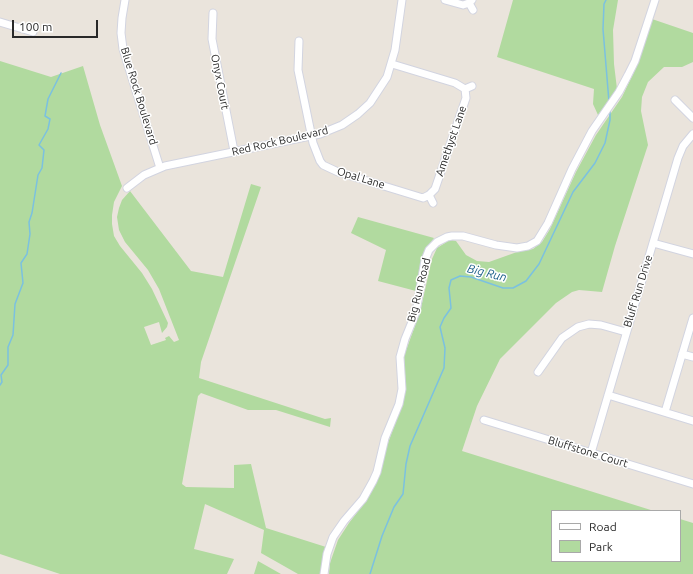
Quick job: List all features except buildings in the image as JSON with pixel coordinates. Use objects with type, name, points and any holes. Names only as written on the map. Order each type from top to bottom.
[{"type":"street","name":"Blue Rock Boulevard","points":[[125,0],[122,26],[123,49],[160,168]]},
{"type":"street","name":"Red Rock Boulevard","points":[[127,188],[144,175],[173,164],[312,136],[342,125],[358,114],[370,103],[387,77],[395,50],[402,0]]},
{"type":"street","points":[[445,0],[463,5],[471,2],[473,10]]},
{"type":"street","name":"Big Run Road","points":[[324,574],[327,554],[333,537],[344,521],[363,499],[377,472],[386,438],[399,404],[402,389],[400,357],[405,339],[416,312],[425,260],[429,250],[437,242],[452,236],[463,236],[496,245],[517,248],[528,246],[537,241],[548,223],[572,168],[592,130],[619,92],[635,61],[655,0]]},
{"type":"street","name":"Onyx Court","points":[[213,13],[212,38],[234,151]]},
{"type":"street","points":[[0,22],[33,32]]},
{"type":"street","name":"Opal Lane","points":[[299,41],[298,70],[312,136],[320,161],[328,168],[422,198],[429,195]]},
{"type":"street","name":"Amethyst Lane","points":[[392,64],[455,83],[465,90],[466,98],[435,189],[429,195]]},
{"type":"street","points":[[465,90],[472,86]]},
{"type":"street","points":[[675,100],[693,118]]},
{"type":"street","name":"Bluff Run Drive","points":[[591,453],[678,158],[683,146],[693,134]]},
{"type":"street","points":[[429,195],[433,203]]},
{"type":"street","points":[[653,243],[693,254]]},
{"type":"street","points":[[665,412],[693,318]]},
{"type":"street","points":[[538,372],[562,338],[578,327],[589,324],[601,325],[626,332]]},
{"type":"street","points":[[682,354],[693,357]]},
{"type":"street","points":[[608,395],[693,421]]},
{"type":"street","name":"Bluffstone Court","points":[[484,420],[693,484]]},
{"type":"green space","points":[[513,0],[618,0],[613,30],[614,64],[617,89],[598,115],[593,104],[594,89],[497,57]]},
{"type":"green space","points":[[652,19],[693,33],[693,62],[682,67],[664,67],[648,82],[642,97],[641,111],[648,145],[615,246],[602,292],[579,290],[572,292],[556,303],[500,359],[477,406],[462,451],[651,510],[551,510],[551,562],[681,562],[681,519],[693,523],[693,574],[329,574],[330,563],[338,540],[366,501],[379,477],[385,451],[406,390],[404,356],[420,312],[432,259],[437,248],[450,240],[456,241],[466,255],[477,261],[489,262],[517,252],[533,249],[542,242],[550,229],[576,172],[596,135],[622,97],[636,68]]},
{"type":"green space","points":[[0,61],[51,77],[83,66],[100,125],[122,186],[114,202],[112,224],[114,236],[152,289],[168,323],[167,327],[162,333],[159,322],[144,327],[151,345],[166,340],[165,338],[169,336],[174,342],[179,340],[159,289],[148,270],[125,242],[119,230],[117,217],[122,200],[130,191],[191,271],[223,277],[251,184],[261,187],[201,362],[199,378],[325,419],[331,418],[330,427],[276,410],[248,410],[201,393],[198,396],[182,484],[186,487],[234,488],[234,465],[251,464],[266,528],[326,547],[322,574],[298,574],[261,553],[264,530],[205,504],[194,549],[234,559],[227,574],[60,574],[0,554]]},
{"type":"green space","points":[[358,217],[434,238],[425,250],[416,291],[378,281],[386,250],[351,233]]},
{"type":"green space","points":[[258,561],[281,574],[254,574]]},
{"type":"waterway","name":"Big Run","points":[[606,0],[604,4],[603,29],[609,102]]},
{"type":"waterway","points":[[0,385],[2,382],[1,375],[8,365],[8,347],[13,335],[15,304],[23,283],[21,263],[27,254],[30,234],[29,222],[32,213],[38,175],[42,168],[44,150],[39,145],[48,129],[50,119],[45,116],[48,99],[61,73]]},
{"type":"waterway","name":"Big Run","points":[[370,574],[382,536],[394,507],[403,494],[406,464],[410,446],[444,368],[445,348],[440,327],[451,308],[449,288],[451,280],[460,276],[471,277],[503,288],[513,288],[526,281],[539,264],[573,192],[595,163],[605,143],[610,120],[610,111]]}]
